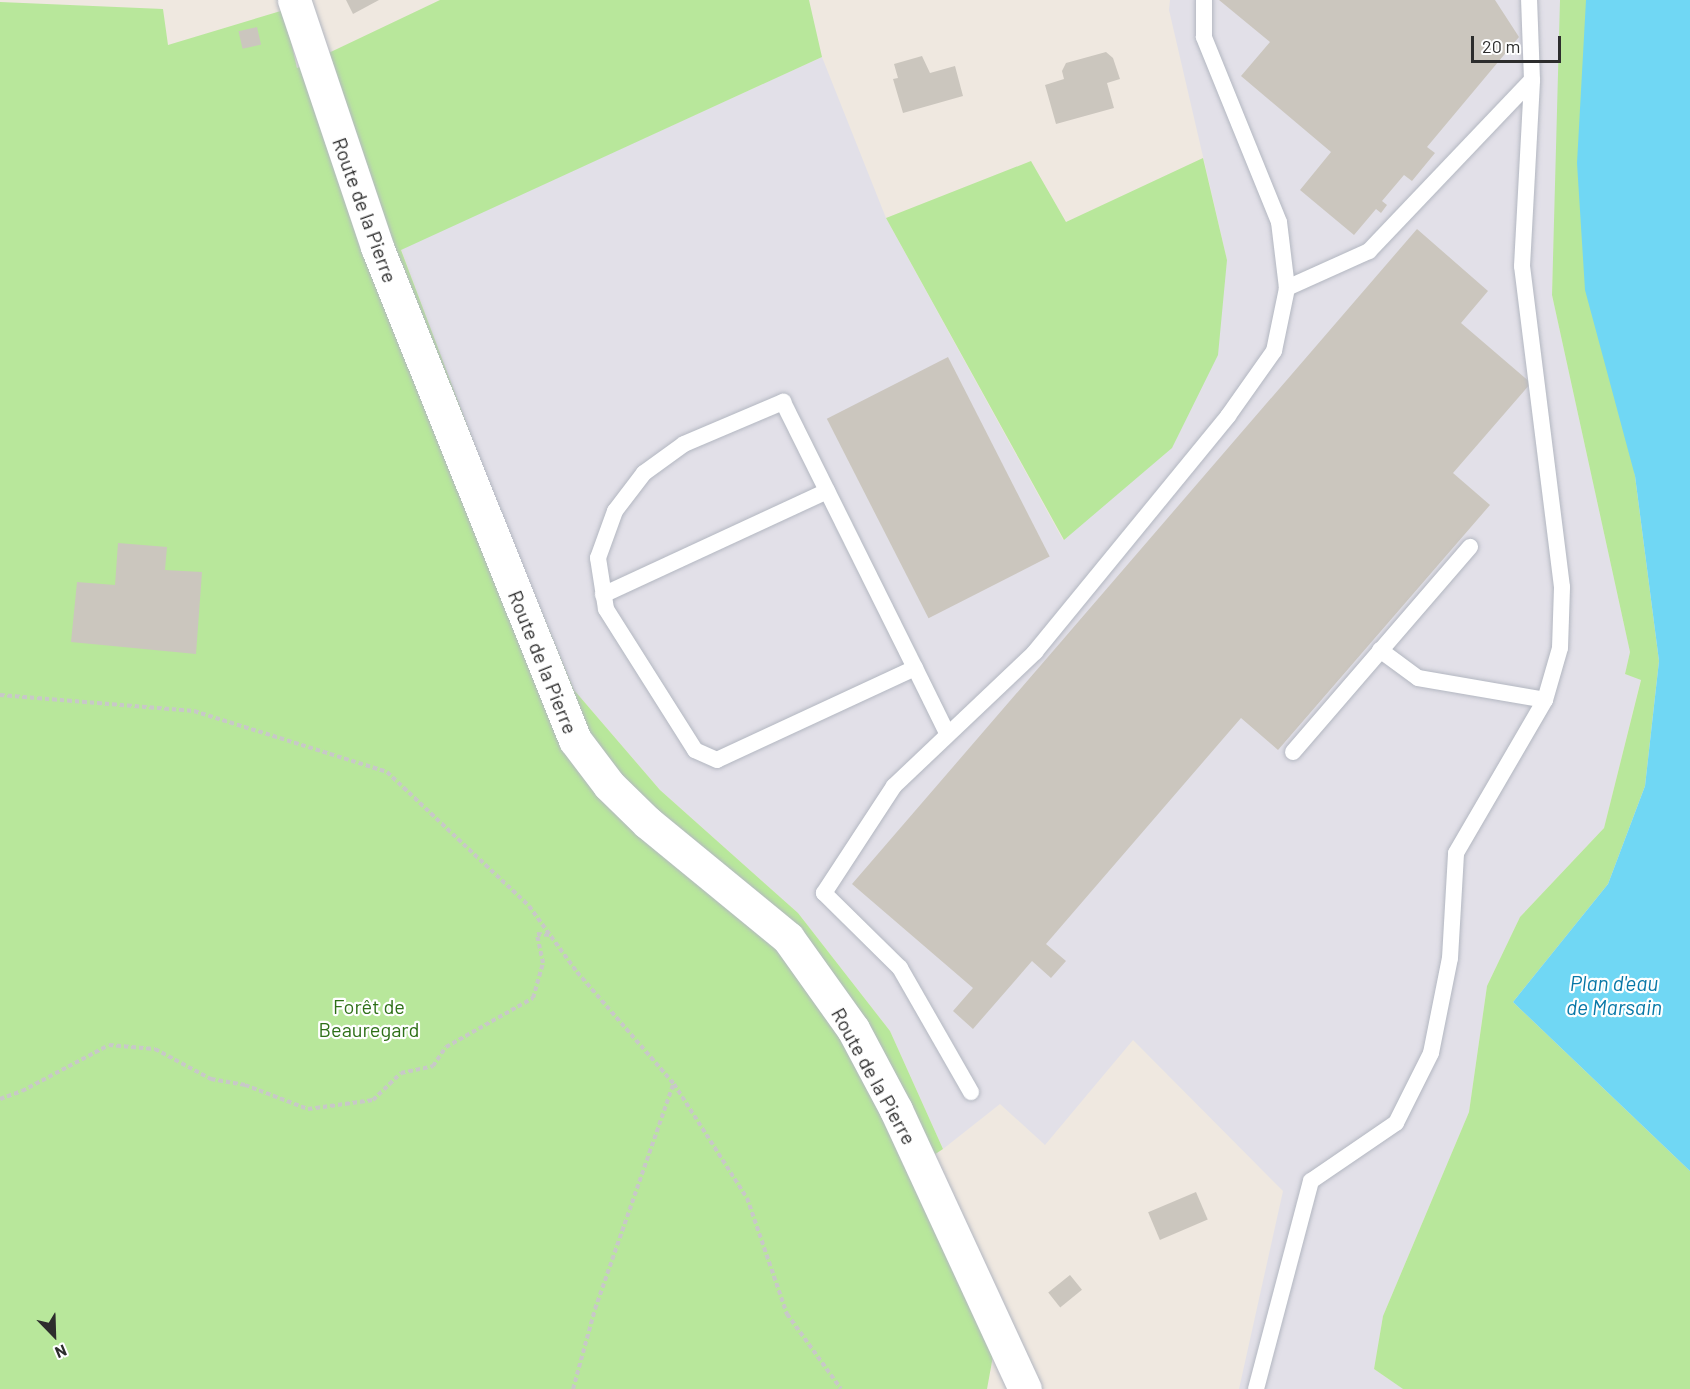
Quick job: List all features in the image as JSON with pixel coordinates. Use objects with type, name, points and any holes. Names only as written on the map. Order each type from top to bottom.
[{"type":"street","name":"Route de la Pierre","points":[[294,0],[377,247],[575,740],[609,785],[648,824],[788,938],[853,1029],[900,1120],[1024,1389]]},
{"type":"lane","points":[[971,1092],[900,968],[824,893],[894,786],[947,733],[1035,652],[1228,416],[1274,351],[1287,288],[1279,222],[1204,37],[1204,0]]},
{"type":"lane","points":[[1256,1389],[1311,1181],[1396,1123],[1431,1053],[1450,958],[1456,852],[1545,700],[1560,648],[1562,587],[1522,266],[1532,80],[1528,0]]},
{"type":"lane","points":[[1287,288],[1369,251],[1532,80]]},
{"type":"lane","points":[[915,668],[717,760],[695,750],[606,609],[598,558],[615,511],[644,473],[684,444],[783,402],[828,491],[947,733]]},
{"type":"lane","points":[[603,595],[828,491]]},
{"type":"lane","points":[[1293,752],[1470,547]]},
{"type":"lane","points":[[1380,650],[1418,678],[1545,700]]},
{"type":"path","points":[[0,695],[194,711],[387,772],[529,906],[550,935],[674,1084],[747,1198],[787,1314],[841,1389]]},
{"type":"path","points":[[0,1099],[22,1091],[109,1045],[155,1049],[211,1079],[245,1085],[258,1094],[308,1109],[373,1100],[401,1073],[433,1066],[446,1047],[533,998],[543,963],[537,934],[550,935]]},
{"type":"path","points":[[573,1389],[595,1309],[674,1084]]},
{"type":"shaded area","points":[[1170,0],[1560,0],[1552,295],[1630,652],[1625,674],[1641,679],[1604,828],[1520,917],[1487,986],[1469,1112],[1383,1316],[1374,1369],[1403,1389],[1239,1389],[1283,1191],[1133,1040],[1045,1145],[1000,1104],[943,1149],[890,1031],[798,913],[660,790],[574,690],[495,499],[401,249],[822,57],[886,218],[1063,540],[1227,260],[1169,10]]},
{"type":"green space","name":"Forêt de Beauregard","points":[[440,0],[809,0],[822,57],[401,250],[495,499],[574,690],[660,790],[798,913],[890,1031],[943,1149],[911,1170],[993,1356],[987,1389],[0,1389],[0,2],[163,9],[168,45],[284,10],[297,68]]},
{"type":"green space","points":[[1560,0],[1586,0],[1635,476],[1659,661],[1645,786],[1608,884],[1513,1002],[1690,1171],[1690,1389],[1403,1389],[1374,1369],[1383,1316],[1469,1112],[1487,986],[1520,917],[1604,828],[1641,680],[1625,674],[1630,652],[1552,295]]},
{"type":"green space","points":[[1203,158],[1227,260],[1218,355],[1172,448],[1064,540],[886,218],[1031,161],[1066,222]]},
{"type":"water","name":"Plan d'eau de Marsain","points":[[1586,0],[1690,0],[1690,1171],[1513,1002],[1608,884],[1645,786],[1659,661],[1635,476],[1585,290],[1577,163]]},
{"type":"building","points":[[346,0],[379,0],[353,14]]},
{"type":"building","points":[[1219,0],[1495,0],[1519,37],[1427,147],[1435,153],[1412,181],[1404,175],[1382,201],[1387,205],[1381,213],[1376,209],[1354,235],[1300,190],[1331,152],[1241,76],[1270,42]]},
{"type":"building","points":[[257,27],[261,45],[243,49],[238,31]]},
{"type":"building","points":[[1106,52],[1113,58],[1120,79],[1107,83],[1114,108],[1056,124],[1045,85],[1064,79],[1062,71],[1066,63]]},
{"type":"building","points":[[922,56],[930,73],[955,66],[963,96],[903,113],[893,79],[898,78],[894,64]]},
{"type":"building","points":[[1417,229],[1488,291],[1461,323],[1531,383],[1453,473],[1490,505],[1278,750],[1241,718],[1046,944],[1066,961],[1051,978],[1032,961],[973,1029],[953,1011],[973,988],[852,884]]},
{"type":"building","points":[[948,357],[1050,557],[929,618],[827,419]]},
{"type":"building","points":[[118,543],[167,547],[165,570],[202,572],[196,654],[71,642],[77,582],[115,585]]},
{"type":"building","points":[[1196,1192],[1208,1220],[1160,1240],[1148,1212]]},
{"type":"building","points":[[1070,1275],[1082,1290],[1060,1307],[1048,1293]]}]
